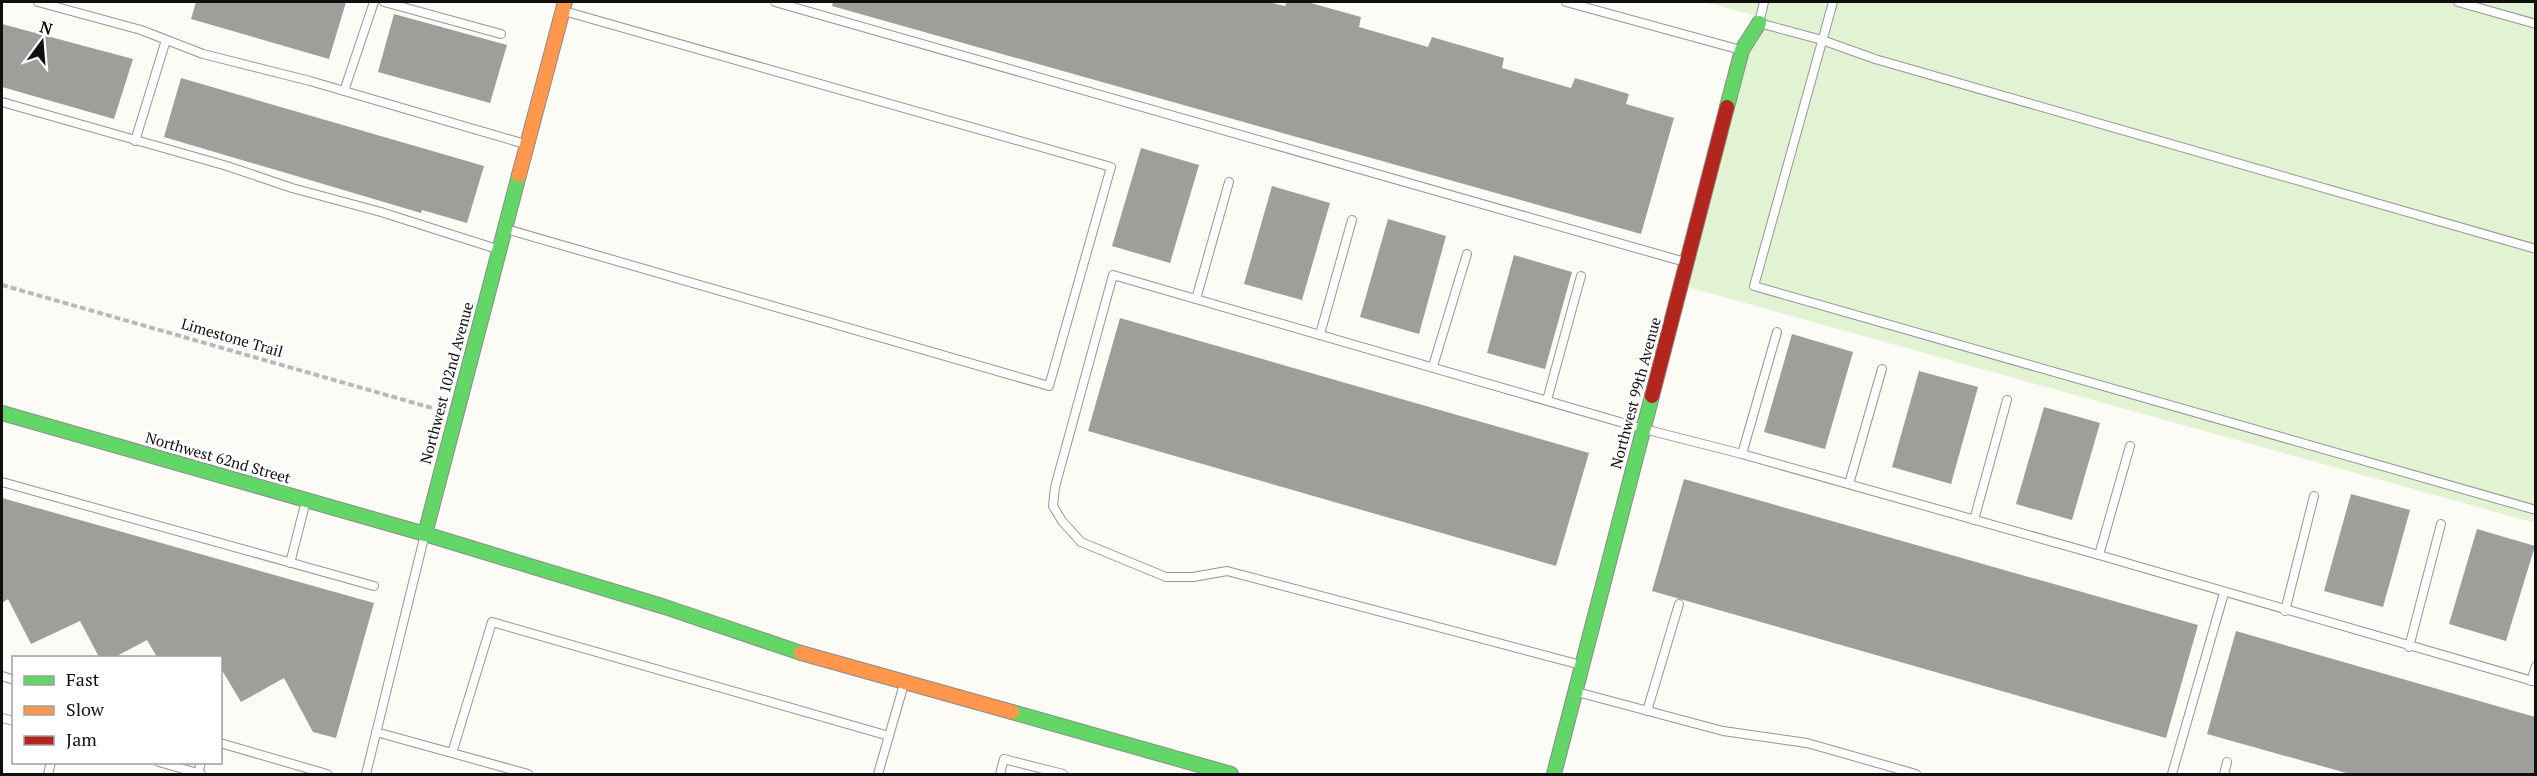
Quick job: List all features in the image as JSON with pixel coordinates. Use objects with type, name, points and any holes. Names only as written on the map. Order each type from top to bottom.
[{"type":"street","name":"Northwest 102nd Avenue","points":[[425,534],[564,6]]},
{"type":"street","name":"Northwest 99th Avenue","points":[[1554,774],[1742,50],[1759,23]]},
{"type":"street","name":"Northwest 62nd Street","points":[[2,413],[425,534],[665,607],[773,645],[1210,772],[1231,774]]},
{"type":"lane","points":[[38,2],[141,30],[203,54],[527,145]]},
{"type":"lane","points":[[344,92],[374,2]]},
{"type":"lane","points":[[384,2],[501,34]]},
{"type":"lane","points":[[775,2],[1687,263]]},
{"type":"lane","points":[[1566,2],[1742,50]]},
{"type":"lane","points":[[1764,2],[1759,23],[1822,40],[1875,60],[2535,249]]},
{"type":"lane","points":[[1833,2],[1754,286],[2535,510]]},
{"type":"lane","points":[[2458,2],[2535,24]]},
{"type":"lane","points":[[505,228],[1049,386],[1111,167],[564,6]]},
{"type":"lane","points":[[135,141],[166,40]]},
{"type":"lane","points":[[2,102],[227,166],[499,250]]},
{"type":"lane","points":[[1196,299],[1229,182]]},
{"type":"lane","points":[[1320,334],[1352,220]]},
{"type":"lane","points":[[1433,366],[1467,254]]},
{"type":"lane","points":[[1582,666],[1227,571],[1193,577],[1166,578],[1081,542],[1062,521],[1053,506],[1055,487],[1113,275],[1644,429],[1849,484],[2533,681],[2535,666]]},
{"type":"lane","points":[[1547,400],[1581,276]]},
{"type":"lane","points":[[1742,454],[1777,332]]},
{"type":"lane","points":[[1849,484],[1882,369]]},
{"type":"lane","points":[[1974,520],[2007,400]]},
{"type":"lane","points":[[2099,555],[2130,446]]},
{"type":"lane","points":[[2,482],[374,586]]},
{"type":"lane","points":[[2285,611],[2314,496]]},
{"type":"lane","points":[[290,563],[307,500]]},
{"type":"lane","points":[[2409,647],[2441,524]]},
{"type":"lane","name":"Northwest 102nd Avenue","points":[[366,774],[425,534]]},
{"type":"lane","points":[[2172,774],[2224,592]]},
{"type":"lane","points":[[1647,711],[1679,604]]},
{"type":"lane","points":[[452,753],[492,622],[889,736]]},
{"type":"lane","points":[[878,774],[904,682]]},
{"type":"lane","points":[[1576,692],[1723,731],[1807,743],[1916,774]]},
{"type":"lane","points":[[376,732],[528,774]]},
{"type":"lane","points":[[222,744],[300,771],[327,774]]},
{"type":"lane","points":[[1000,774],[1004,759],[1063,774]]},
{"type":"lane","points":[[2224,774],[2228,762]]},
{"type":"lane","points":[[166,764],[199,774]]},
{"type":"path","name":"Limestone Trail","points":[[2,285],[456,415]]},
{"type":"green space","points":[[1704,2],[2535,2],[2535,523],[1680,285],[1760,17]]},
{"type":"building","points":[[196,2],[346,2],[329,59],[191,19]]},
{"type":"building","points":[[833,2],[1268,2],[1285,6],[1287,2],[1307,2],[1361,17],[1359,27],[1428,47],[1432,37],[1504,58],[1502,68],[1571,88],[1575,78],[1629,94],[1626,104],[1674,118],[1641,234],[832,6]]},
{"type":"building","points":[[394,14],[507,45],[490,103],[378,72]]},
{"type":"building","points":[[2,24],[133,59],[114,119],[2,87]]},
{"type":"building","points":[[181,78],[484,166],[467,223],[422,210],[421,213],[164,137]]},
{"type":"building","points":[[1141,148],[1199,165],[1170,263],[1112,246]]},
{"type":"building","points":[[1272,186],[1330,203],[1302,300],[1244,284]]},
{"type":"building","points":[[1388,219],[1446,236],[1419,334],[1360,317]]},
{"type":"building","points":[[1514,255],[1572,272],[1545,369],[1487,353]]},
{"type":"building","points":[[1120,318],[1589,453],[1556,566],[1088,431]]},
{"type":"building","points":[[1792,334],[1853,352],[1825,449],[1764,432]]},
{"type":"building","points":[[1919,371],[1978,387],[1951,484],[1892,467]]},
{"type":"building","points":[[2044,407],[2100,423],[2072,520],[2016,504]]},
{"type":"building","points":[[1684,479],[2198,625],[2166,738],[1652,591]]},
{"type":"building","points":[[2351,494],[2410,510],[2383,607],[2324,591]]},
{"type":"building","points":[[2,498],[374,603],[336,738],[313,732],[284,678],[241,702],[222,670],[222,656],[156,656],[147,640],[117,656],[98,656],[80,621],[31,644],[8,599],[2,603]]},
{"type":"building","points":[[2477,529],[2535,546],[2506,641],[2449,624]]},
{"type":"building","points":[[2236,631],[2535,717],[2535,774],[2350,774],[2207,734]]},
{"type":"traffic: fast","points":[[1727,107],[1742,50],[1759,23]]},
{"type":"traffic: fast","points":[[425,534],[519,175]]},
{"type":"traffic: fast","points":[[1554,774],[1652,396]]},
{"type":"traffic: fast","points":[[2,413],[425,534],[665,607],[801,653]]},
{"type":"traffic: fast","points":[[1012,712],[1231,774]]},
{"type":"traffic: slow","points":[[519,175],[565,2]]},
{"type":"traffic: slow","points":[[801,653],[1012,712]]},
{"type":"traffic: jam","points":[[1652,396],[1727,107]]}]
